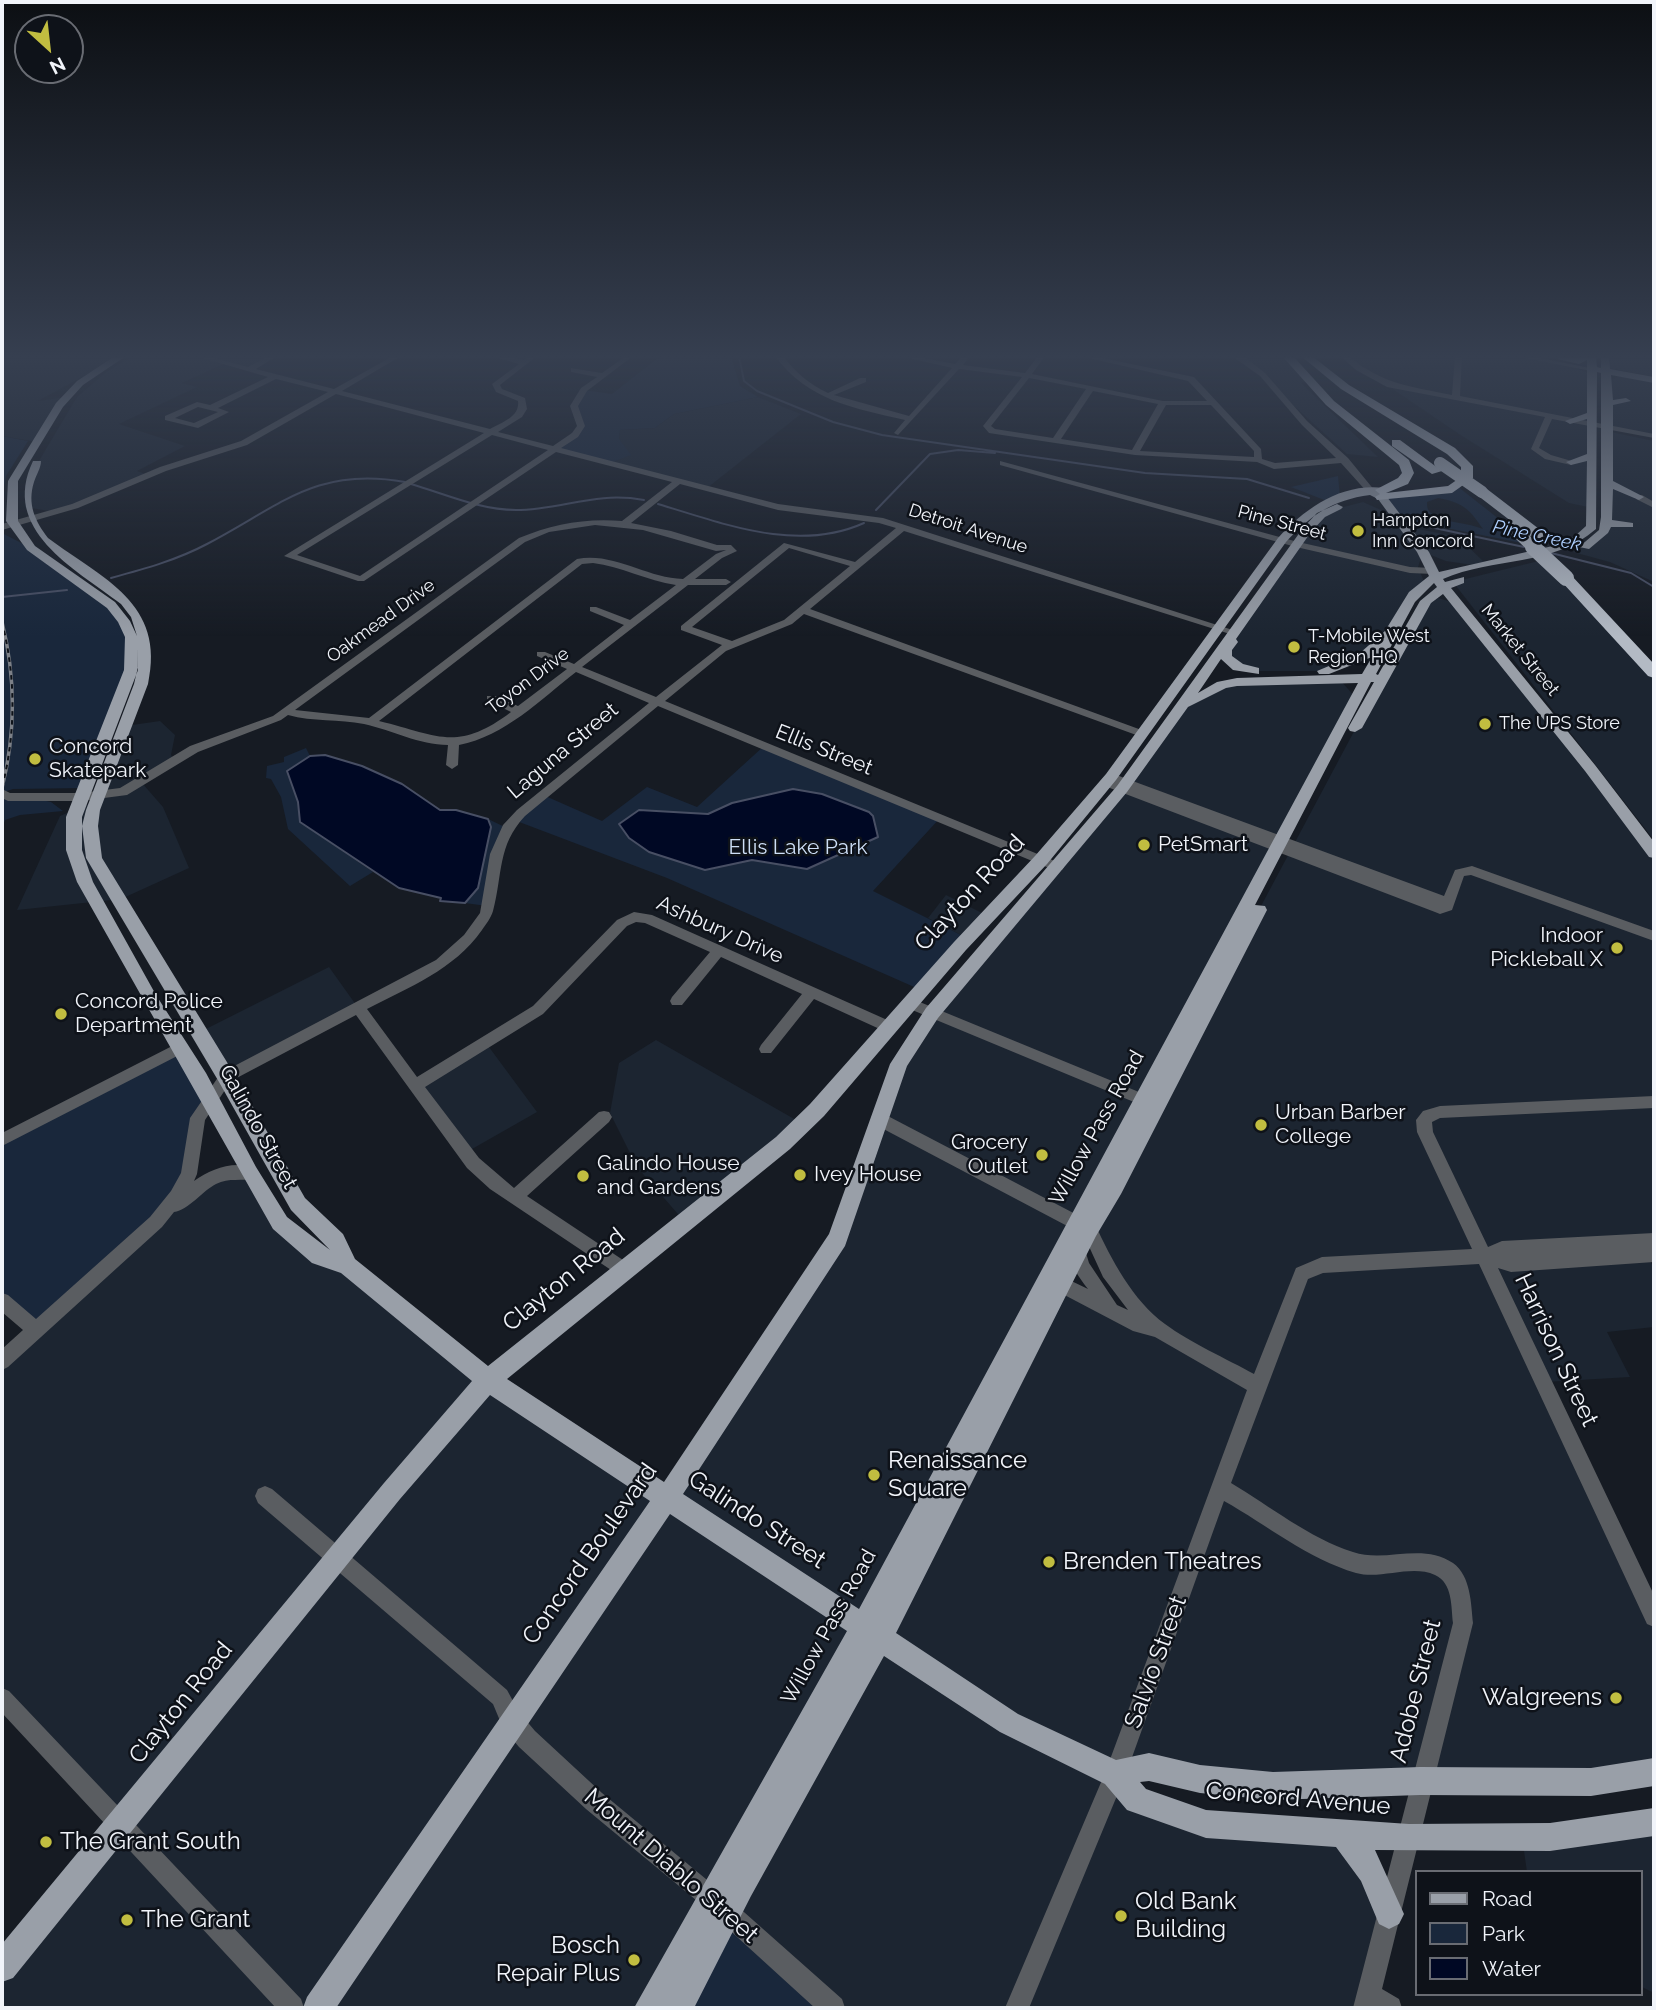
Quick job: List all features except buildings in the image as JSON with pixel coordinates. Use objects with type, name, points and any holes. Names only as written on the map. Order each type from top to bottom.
[{"type":"highway","points":[[1376,489],[1403,481],[1408,473],[1405,463],[1388,450]]},
{"type":"highway","points":[[1412,450],[1538,535],[1586,579],[1654,652]]},
{"type":"highway","points":[[1416,450],[1438,467]]},
{"type":"highway","points":[[1376,489],[1452,489],[1467,478],[1467,466],[1449,450]]},
{"type":"highway","points":[[1476,494],[1566,578],[1654,673]]},
{"type":"main road","points":[[32,450],[13,481],[7,524],[31,548],[111,605],[124,621],[131,637],[131,670],[88,793]]},
{"type":"main road","points":[[45,450],[27,481],[24,496],[29,519],[44,540],[125,601],[137,616],[143,632],[145,667],[88,793]]},
{"type":"main road","name":"Willow Pass Road","points":[[1286,846],[1334,768],[1394,627],[1418,589],[1473,565],[1554,553],[1574,543],[1592,527],[1593,450]]},
{"type":"main road","points":[[1607,450],[1606,523],[1629,525]]},
{"type":"main road","points":[[1572,462],[1593,456]]},
{"type":"main road","points":[[1608,484],[1639,497]]},
{"type":"main road","points":[[879,1119],[899,1064],[932,1013],[1124,786],[1296,544],[1321,515],[1376,489]]},
{"type":"main road","name":"Market Street","points":[[1376,489],[1462,609],[1654,853]]},
{"type":"main road","name":"Clayton Road","points":[[2,1967],[488,1380],[783,1143],[817,1110],[910,1003],[1041,860],[1108,779],[1282,540],[1309,509],[1326,500],[1376,489]]},
{"type":"main road","points":[[1607,498],[1639,497]]},
{"type":"main road","points":[[1348,503],[1374,505],[1396,517]]},
{"type":"main road","name":"Willow Pass Road","points":[[872,1631],[1083,1221],[1152,1103],[1286,846],[1357,699],[1442,578],[1554,553],[1597,539],[1606,523]]},
{"type":"main road","points":[[1423,552],[1443,562],[1473,565]]},
{"type":"main road","name":"Market Street","points":[[1442,578],[1506,653],[1654,840]]},
{"type":"main road","points":[[1241,599],[1245,616]]},
{"type":"main road","points":[[1426,601],[1447,600],[1462,609]]},
{"type":"main road","points":[[1324,671],[1365,656],[1394,627]]},
{"type":"main road","points":[[1235,631],[1226,657],[1238,667],[1254,671]]},
{"type":"main road","points":[[1483,635],[1506,653],[1504,657],[1515,674]]},
{"type":"main road","points":[[1177,685],[1203,676],[1254,671],[1324,671],[1373,677]]},
{"type":"main road","points":[[1176,715],[1193,699],[1222,685],[1253,681],[1373,677]]},
{"type":"main road","points":[[1340,680],[1357,699]]},
{"type":"main road","points":[[1334,742],[1341,745],[1334,768]]},
{"type":"main road","name":"Galindo Street","points":[[88,793],[74,817],[74,850],[85,882],[150,1000],[280,1223],[319,1256],[348,1266],[488,1380],[1009,1723],[1115,1774]]},
{"type":"main road","name":"Galindo Street","points":[[88,793],[94,858],[226,1077],[298,1204],[336,1241],[348,1266]]},
{"type":"main road","points":[[108,923],[125,933],[138,932]]},
{"type":"main road","points":[[150,1000],[168,997],[192,1024]]},
{"type":"main road","name":"Concord Boulevard","points":[[318,2008],[838,1239],[879,1119]]},
{"type":"main road","name":"Willow Pass Road","points":[[649,2008],[719,1905],[872,1631],[1061,1284],[1077,1252],[1083,1221]]},
{"type":"main road","name":"Concord Avenue","points":[[1654,1772],[1591,1783],[1420,1781],[1273,1786],[1200,1779],[1149,1767],[1115,1774],[1137,1800],[1206,1824],[1409,1838],[1550,1837],[1654,1822]]},
{"type":"main road","points":[[1343,1834],[1359,1848],[1368,1862],[1389,1914]]},
{"type":"main road","name":"Willow Pass Road","points":[[678,2008],[719,1905]]},
{"type":"street","points":[[7,524],[92,500],[163,469],[228,450]]},
{"type":"street","points":[[461,450],[289,556],[361,579],[552,450]]},
{"type":"street","name":"Detroit Avenue","points":[[562,450],[778,507],[859,516],[903,527],[1235,631]]},
{"type":"street","points":[[1116,450],[1258,460],[1274,466],[1345,460]]},
{"type":"street","points":[[1256,450],[1258,460]]},
{"type":"street","name":"Market Street","points":[[1335,450],[1376,489]]},
{"type":"street","name":"Market Street","points":[[1347,450],[1376,489]]},
{"type":"street","points":[[1536,450],[1548,457],[1572,462]]},
{"type":"street","name":"Pine Street","points":[[1003,463],[1296,544],[1442,578]]},
{"type":"street","points":[[625,523],[679,481]]},
{"type":"street","points":[[1639,497],[1654,505]]},
{"type":"street","name":"Oakmead Drive","points":[[2,793],[9,797],[123,792],[194,749],[265,723],[286,711],[522,540],[571,523],[625,523]]},
{"type":"street","name":"Toyon Drive","points":[[286,711],[310,717],[371,722],[421,741],[454,742],[489,732],[686,582],[718,552],[625,523]]},
{"type":"street","name":"Laguna Street","points":[[226,1077],[441,964],[477,930],[485,914],[496,854],[508,828],[521,813],[729,644],[788,622],[903,527]]},
{"type":"street","points":[[1305,533],[1313,543],[1332,552]]},
{"type":"street","points":[[729,644],[685,628],[787,545],[857,565]]},
{"type":"street","points":[[371,722],[573,564],[601,561],[675,582],[726,582]]},
{"type":"street","points":[[593,609],[631,624]]},
{"type":"street","points":[[804,610],[1143,734]]},
{"type":"street","name":"Ellis Street","points":[[541,654],[1058,867]]},
{"type":"street","points":[[491,698],[519,711]]},
{"type":"street","points":[[452,765],[454,742]]},
{"type":"street","points":[[1108,779],[1286,846],[1440,909],[1447,907],[1459,873],[1472,870],[1654,936]]},
{"type":"street","name":"Ashbury Drive","points":[[416,1084],[538,1010],[622,923],[634,917],[647,918],[889,1027]]},
{"type":"street","points":[[677,1001],[719,950]]},
{"type":"street","points":[[766,1049],[811,993]]},
{"type":"street","points":[[910,1003],[1152,1103]]},
{"type":"street","points":[[359,1009],[473,1163],[623,1270]]},
{"type":"street","points":[[2,1140],[180,1048]]},
{"type":"street","points":[[156,1222],[177,1196],[188,1174],[198,1118],[226,1077]]},
{"type":"street","name":"Harrison Street","points":[[1654,1102],[1440,1112],[1428,1115],[1424,1121],[1425,1132],[1654,1617]]},
{"type":"street","points":[[516,1196],[604,1117]]},
{"type":"street","points":[[879,1119],[1083,1221],[1104,1267],[1158,1330]]},
{"type":"street","points":[[2,1362],[156,1222],[211,1178],[229,1169],[249,1173]]},
{"type":"street","points":[[1484,1256],[1511,1264],[1650,1251]]},
{"type":"street","points":[[1077,1252],[1092,1285],[1117,1314]]},
{"type":"street","name":"Salvio Street","points":[[1017,2008],[1115,1774],[1302,1274],[1322,1265],[1484,1256]]},
{"type":"street","points":[[1061,1284],[1139,1325],[1158,1330],[1259,1387]]},
{"type":"street","points":[[2,1301],[36,1330]]},
{"type":"street","name":"Adobe Street","points":[[1221,1488],[1321,1547],[1356,1563],[1426,1563],[1443,1569],[1453,1577],[1460,1591],[1462,1623],[1420,1781]]},
{"type":"street","name":"Mount Diablo Street","points":[[265,1496],[500,1697],[511,1720],[594,1801],[719,1905],[833,2008]]},
{"type":"street","points":[[2,1698],[292,2008]]},
{"type":"street","points":[[1390,2008],[1367,2001],[1409,1838],[1420,1781]]},
{"type":"shaded area","points":[[46,450],[178,450],[137,471],[148,475],[55,512],[25,507],[27,481]]},
{"type":"shaded area","points":[[618,450],[756,450],[707,488],[610,463],[617,458]]},
{"type":"shaded area","points":[[1342,450],[1371,450],[1378,457],[1347,454]]},
{"type":"shaded area","points":[[1484,450],[1592,450],[1593,508],[1569,503]]},
{"type":"shaded area","points":[[1606,450],[1654,450],[1654,582],[1610,562],[1573,552],[1604,531]]},
{"type":"shaded area","points":[[1363,502],[1381,510],[1403,526],[1458,537],[1484,562],[1473,565],[1446,561],[1423,552],[1418,567],[1425,584],[1394,627],[1365,656],[1324,671],[1254,671],[1226,657],[1234,640],[1296,544],[1328,511]]},
{"type":"shaded area","points":[[1547,559],[1654,673],[1654,840],[1453,582]]},
{"type":"shaded area","points":[[1438,598],[1455,603],[1590,768],[1654,853],[1654,1240],[1554,1245],[1646,1254],[1654,1268],[1654,1327],[1607,1332],[1630,1377],[1545,1382],[1654,1614],[1654,1772],[1591,1782],[1116,1774],[1137,1800],[1343,1834],[1389,1914],[1365,2008],[833,2008],[728,1912],[1061,1284],[1138,1325],[1089,1229],[1383,677],[1426,601]]},
{"type":"shaded area","points":[[1340,680],[1357,699],[1282,841],[1126,783],[1176,715],[1222,685]]},
{"type":"shaded area","points":[[160,721],[175,735],[171,755],[175,760],[142,783],[163,807],[189,868],[121,899],[17,910],[60,816],[113,794],[100,794],[132,725]]},
{"type":"shaded area","points":[[1122,789],[1279,847],[649,2008],[2,2008],[2,1967],[120,1823],[2,1698],[2,1361],[156,1222],[211,1178],[249,1173],[280,1223],[665,1495],[838,1239],[899,1064]]},
{"type":"shaded area","points":[[946,895],[988,916],[967,938],[928,918]]},
{"type":"shaded area","points":[[329,967],[359,1009],[226,1077],[198,1033]]},
{"type":"shaded area","points":[[656,1040],[803,1124],[684,1221],[637,1167],[610,1113],[619,1063]]},
{"type":"shaded area","points":[[486,1043],[537,1112],[465,1153],[416,1085]]},
{"type":"shaded area","points":[[1654,1822],[1654,1993],[1642,1987],[1642,1870],[1527,1870],[1522,1837],[1550,1837]]},
{"type":"green space","points":[[2,450],[22,450],[6,476],[2,498]]},
{"type":"green space","points":[[562,450],[627,450],[631,455],[610,463]]},
{"type":"green space","points":[[1338,476],[1340,497],[1327,501],[1291,487]]},
{"type":"green space","points":[[1457,486],[1532,545],[1396,518],[1382,497]],"holes":[[[1438,498],[1466,509],[1483,529],[1446,520],[1431,513],[1427,507],[1427,502]]]},
{"type":"green space","points":[[2,533],[31,548],[111,605],[133,653],[85,788],[13,789],[4,792],[51,802],[63,811],[20,815],[5,820],[2,828]]},
{"type":"green space","name":"Ellis Lake Park","points":[[764,746],[940,818],[873,891],[967,938],[921,990],[667,878],[514,820],[543,795],[602,821],[647,787],[697,807]]},
{"type":"green space","points":[[306,748],[310,756],[287,771],[298,802],[300,822],[373,872],[350,886],[288,829],[281,797],[271,779],[266,778],[267,766],[284,762],[284,757]]},
{"type":"green space","points":[[488,819],[507,828],[487,906],[465,903],[478,888],[490,827]]},
{"type":"green space","points":[[180,1048],[210,1100],[177,1196],[36,1330],[2,1301],[2,1140]]},
{"type":"green space","points":[[727,1912],[833,2008],[683,2008],[686,1993]]},
{"type":"water","points":[[325,755],[362,766],[402,784],[440,810],[456,810],[488,819],[491,827],[478,888],[465,903],[440,901],[441,898],[399,888],[300,822],[298,802],[287,771],[310,756]]},
{"type":"water","points":[[793,789],[822,794],[869,812],[873,816],[878,837],[807,869],[752,860],[705,870],[649,852],[629,838],[619,824],[639,810],[708,814],[732,803]]},
{"type":"waterway","points":[[876,510],[930,454],[958,450],[995,453]]},
{"type":"waterway","name":"Pine Creek","points":[[984,450],[1145,473],[1247,479],[1309,498]]},
{"type":"waterway","points":[[111,578],[196,550],[278,503],[322,485],[347,480],[374,479],[405,482]]},
{"type":"waterway","points":[[411,484],[476,504],[516,510],[594,499],[644,500]]},
{"type":"waterway","points":[[658,504],[735,527],[787,535],[813,536],[839,532],[864,523]]},
{"type":"waterway","name":"Pine Creek","points":[[1411,523],[1524,547]]},
{"type":"waterway","name":"Pine Creek","points":[[1551,553],[1631,573],[1654,587]]},
{"type":"waterway","points":[[2,597],[67,590]]},
{"type":"railway","points":[[2,622],[12,684],[12,726],[2,788]]},
{"type":"place","name":"Hampton Inn Concord","points":[[1358,531]]},
{"type":"place","name":"T-Mobile West Region HQ","points":[[1294,647]]},
{"type":"place","name":"The UPS Store","points":[[1485,724]]},
{"type":"place","name":"Concord Skatepark","points":[[35,759]]},
{"type":"place","name":"PetSmart","points":[[1144,845]]},
{"type":"place","name":"Indoor Pickleball X","points":[[1617,948]]},
{"type":"place","name":"Concord Police Department","points":[[61,1014]]},
{"type":"place","name":"Urban Barber College","points":[[1261,1125]]},
{"type":"place","name":"Grocery Outlet","points":[[1042,1155]]},
{"type":"place","name":"Ivey House","points":[[800,1175]]},
{"type":"place","name":"Galindo House and Gardens","points":[[583,1176]]},
{"type":"place","name":"Renaissance Square","points":[[874,1475]]},
{"type":"place","name":"Brenden Theatres","points":[[1049,1562]]},
{"type":"place","name":"Walgreens","points":[[1616,1698]]},
{"type":"place","name":"The Grant South","points":[[46,1842]]},
{"type":"place","name":"Old Bank Building","points":[[1121,1916]]},
{"type":"place","name":"The Grant","points":[[127,1920]]},
{"type":"place","name":"Bosch Repair Plus","points":[[634,1960]]}]
